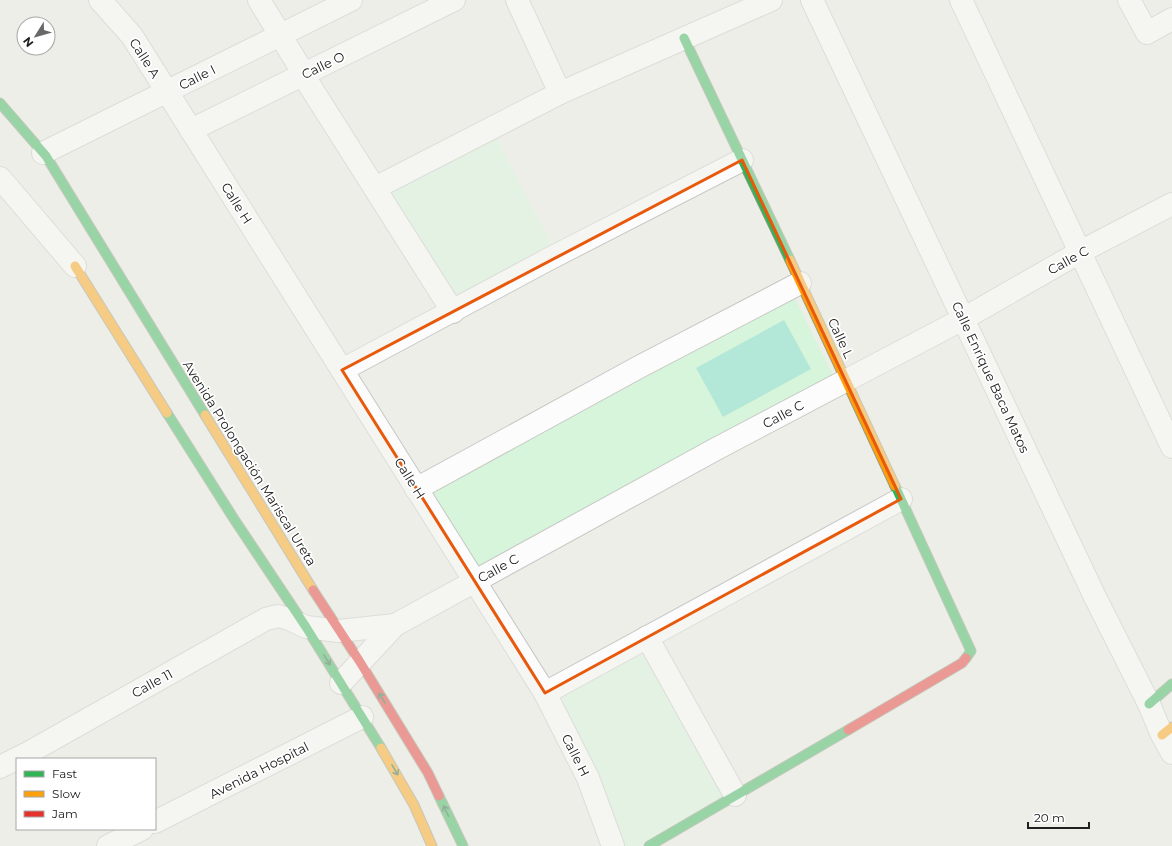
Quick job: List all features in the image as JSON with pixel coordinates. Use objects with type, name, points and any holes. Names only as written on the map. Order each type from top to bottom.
[{"type":"street","name":"Calle A","points":[[100,0],[132,36],[188,125]]},
{"type":"street","points":[[259,0],[303,75],[453,312]]},
{"type":"street","name":"Calle I","points":[[44,153],[351,0]]},
{"type":"street","name":"Calle O","points":[[188,125],[303,75],[454,0]]},
{"type":"street","points":[[517,0],[560,93]]},
{"type":"street","points":[[374,188],[560,93],[771,0]]},
{"type":"street","name":"Calle Enrique Baca Matos","points":[[812,0],[1095,597],[1164,695],[1169,738]]},
{"type":"street","points":[[961,0],[1172,447]]},
{"type":"street","points":[[1130,0],[1147,33],[1172,19]]},
{"type":"street","name":"Calle L","points":[[684,38],[847,380],[971,651],[962,663],[735,795]]},
{"type":"street","name":"Avenida Prolongación Mariscal Ureta","points":[[0,104],[44,153],[322,605],[360,662],[428,773],[463,846]]},
{"type":"street","name":"Calle H","points":[[188,125],[545,694],[588,778],[613,846]]},
{"type":"street","points":[[342,370],[742,160]]},
{"type":"street","points":[[0,178],[75,266],[234,519],[306,627],[362,717],[414,805],[432,846]]},
{"type":"street","name":"Calle C","points":[[341,683],[395,625],[716,449],[963,318],[1080,252],[1172,204]]},
{"type":"street","points":[[416,489],[632,371],[800,283]]},
{"type":"street","points":[[545,694],[901,499]]},
{"type":"street","name":"Calle 11","points":[[17,758],[266,619],[278,616],[289,619],[306,627]]},
{"type":"street","name":"Calle C","points":[[306,627],[339,631],[395,625]]},
{"type":"street","points":[[647,637],[735,795],[649,846]]},
{"type":"street","name":"Avenida Hospital","points":[[156,821],[362,717]]},
{"type":"street","name":"Calle 11","points":[[0,766],[16,759]]},
{"type":"street","points":[[108,846],[140,830]]},
{"type":"highlighted area","points":[[742,160],[901,499],[545,693],[342,370]]},
{"type":"green space","points":[[496,137],[552,245],[456,300],[389,193]]},
{"type":"green space","points":[[795,298],[834,377],[476,572],[426,492]]},
{"type":"green space","points":[[784,320],[811,369],[723,417],[696,368]]},
{"type":"green space","points":[[644,649],[725,796],[640,846],[625,846],[591,762],[558,695]]},
{"type":"traffic: fast","points":[[684,38],[790,260]]},
{"type":"traffic: fast","points":[[0,103],[46,156],[205,415]]},
{"type":"traffic: fast","points":[[167,413],[234,519],[306,627],[381,748]]},
{"type":"traffic: fast","points":[[895,486],[971,651],[966,658]]},
{"type":"traffic: fast","points":[[1149,704],[1172,684]]},
{"type":"traffic: fast","points":[[649,846],[848,730]]},
{"type":"traffic: fast","points":[[439,796],[463,846]]},
{"type":"traffic: slow","points":[[790,260],[895,486]]},
{"type":"traffic: slow","points":[[75,266],[167,413]]},
{"type":"traffic: slow","points":[[205,415],[313,590]]},
{"type":"traffic: slow","points":[[1162,735],[1172,727]]},
{"type":"traffic: slow","points":[[381,748],[414,805],[432,846]]},
{"type":"traffic: jam","points":[[313,590],[360,662],[428,773],[439,796]]},
{"type":"traffic: jam","points":[[848,730],[962,663],[966,658]]}]
